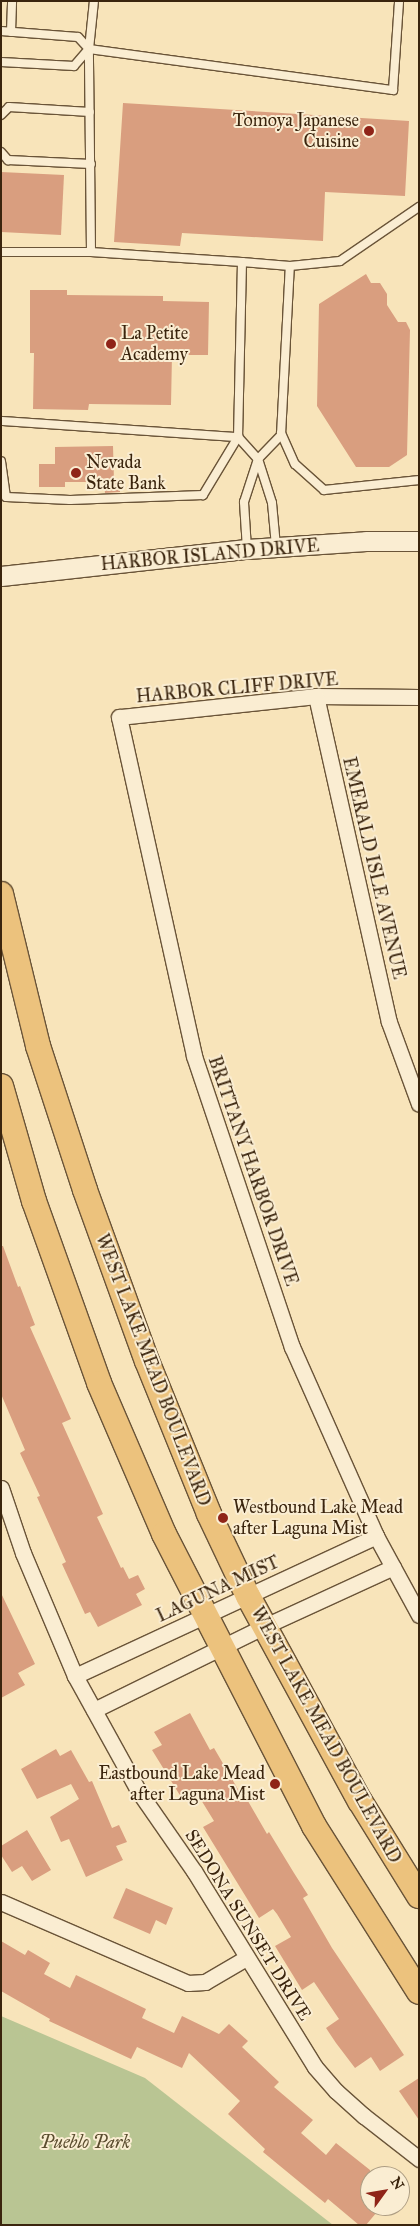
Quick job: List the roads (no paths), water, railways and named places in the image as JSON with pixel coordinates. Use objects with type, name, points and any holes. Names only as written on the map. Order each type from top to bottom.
[{"type":"main road","name":"WEST LAKE MEAD BOULEVARD","points":[[1,894],[36,1037],[85,1190],[147,1361],[209,1514],[248,1596],[360,1801],[419,1896]]},
{"type":"main road","points":[[1,1086],[34,1201],[99,1383],[164,1534],[314,1826],[419,1992]]},
{"type":"street","name":"HARBOR ISLAND DRIVE","points":[[1,576],[247,549],[366,541],[419,541]]},
{"type":"street","name":"HARBOR CLIFF DRIVE","points":[[119,717],[316,696],[419,697]]},
{"type":"street","name":"EMERALD ISLE AVENUE","points":[[316,696],[389,1022],[419,1104]]},
{"type":"street","name":"BRITTANY HARBOR DRIVE","points":[[119,717],[194,1056],[292,1347],[376,1536],[419,1614]]},
{"type":"street","name":"SEDONA SUNSET DRIVE","points":[[1,1488],[23,1552],[76,1676],[139,1792],[194,1871],[246,1958],[320,2073],[336,2091],[364,2116],[419,2159]]},
{"type":"street","name":"LAGUNA MIST","points":[[76,1676],[376,1536]]},
{"type":"street","points":[[94,1710],[265,1626],[393,1567]]},
{"type":"street","points":[[1,1902],[188,1983],[205,1982],[246,1958]]},
{"type":"lane","points":[[11,32],[12,1]]},
{"type":"lane","points":[[91,252],[89,49],[94,1]]},
{"type":"lane","points":[[1,32],[78,37],[89,49],[393,90],[400,1]]},
{"type":"lane","points":[[1,62],[74,66],[89,49]]},
{"type":"lane","points":[[1,116],[9,107],[90,112]]},
{"type":"lane","points":[[1,152],[8,160],[91,164]]},
{"type":"lane","points":[[1,252],[91,252],[290,266],[340,261],[419,206]]},
{"type":"lane","points":[[1,461],[6,497],[70,500],[203,495],[238,437],[242,262]]},
{"type":"lane","points":[[290,266],[282,434],[295,464],[324,490],[419,480]]},
{"type":"lane","points":[[1,421],[238,437],[258,459],[272,503],[276,547]]},
{"type":"lane","points":[[247,549],[244,502],[258,459],[282,434]]},
{"type":"place","name":"Tomoya Japanese Cuisine","points":[[369,131]]},
{"type":"place","name":"La Petite Academy","points":[[111,344]]},
{"type":"place","name":"Nevada State Bank","points":[[76,473]]},
{"type":"place","name":"Westbound Lake Mead after Laguna Mist","points":[[223,1518]]},
{"type":"place","name":"Eastbound Lake Mead after Laguna Mist","points":[[275,1784]]},
{"type":"park label","name":"Pueblo Park","points":[[85,2142]]}]
